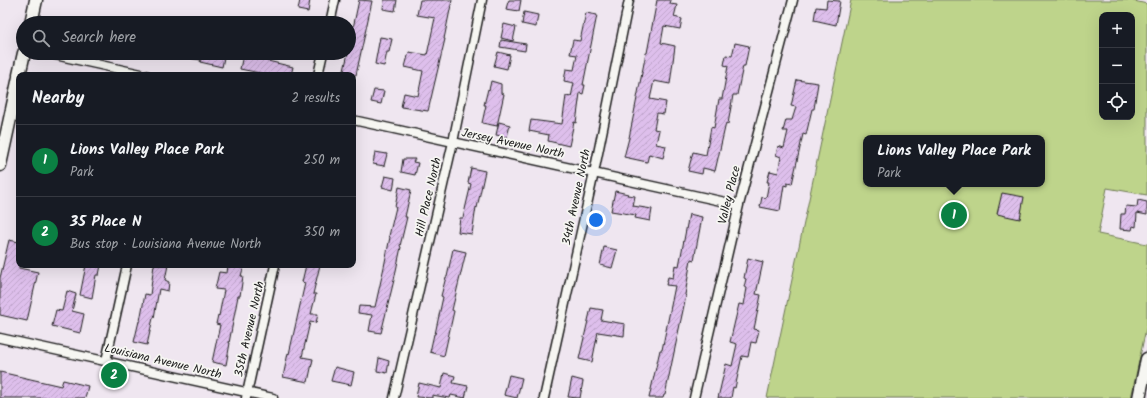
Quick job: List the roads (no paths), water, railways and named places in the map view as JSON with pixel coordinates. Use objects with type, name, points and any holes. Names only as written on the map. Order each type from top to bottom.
[{"type":"street","points":[[33,16],[36,0]]},
{"type":"street","points":[[332,16],[335,0]]},
{"type":"street","name":"Hill Place North","points":[[394,398],[453,142],[482,0]]},
{"type":"street","name":"34th Avenue North","points":[[544,398],[594,173],[629,0]]},
{"type":"street","name":"Valley Place","points":[[694,398],[738,205],[793,0]]},
{"type":"street","points":[[20,72],[22,60]]},
{"type":"street","points":[[78,60],[132,72]]},
{"type":"street","points":[[319,72],[321,60]]},
{"type":"street","points":[[0,165],[16,90]]},
{"type":"street","name":"Jersey Avenue North","points":[[356,121],[738,205]]},
{"type":"street","points":[[106,361],[127,268]]},
{"type":"street","name":"35th Avenue North","points":[[246,395],[275,268]]},
{"type":"street","name":"Louisiana Avenue North","points":[[0,338],[106,361],[246,395],[273,398]]},
{"type":"street","points":[[1139,398],[1147,359]]},
{"type":"place","name":"Lions Valley Place Park","points":[[954,215]]},
{"type":"place","name":"35 Place N","points":[[114,375]]}]
